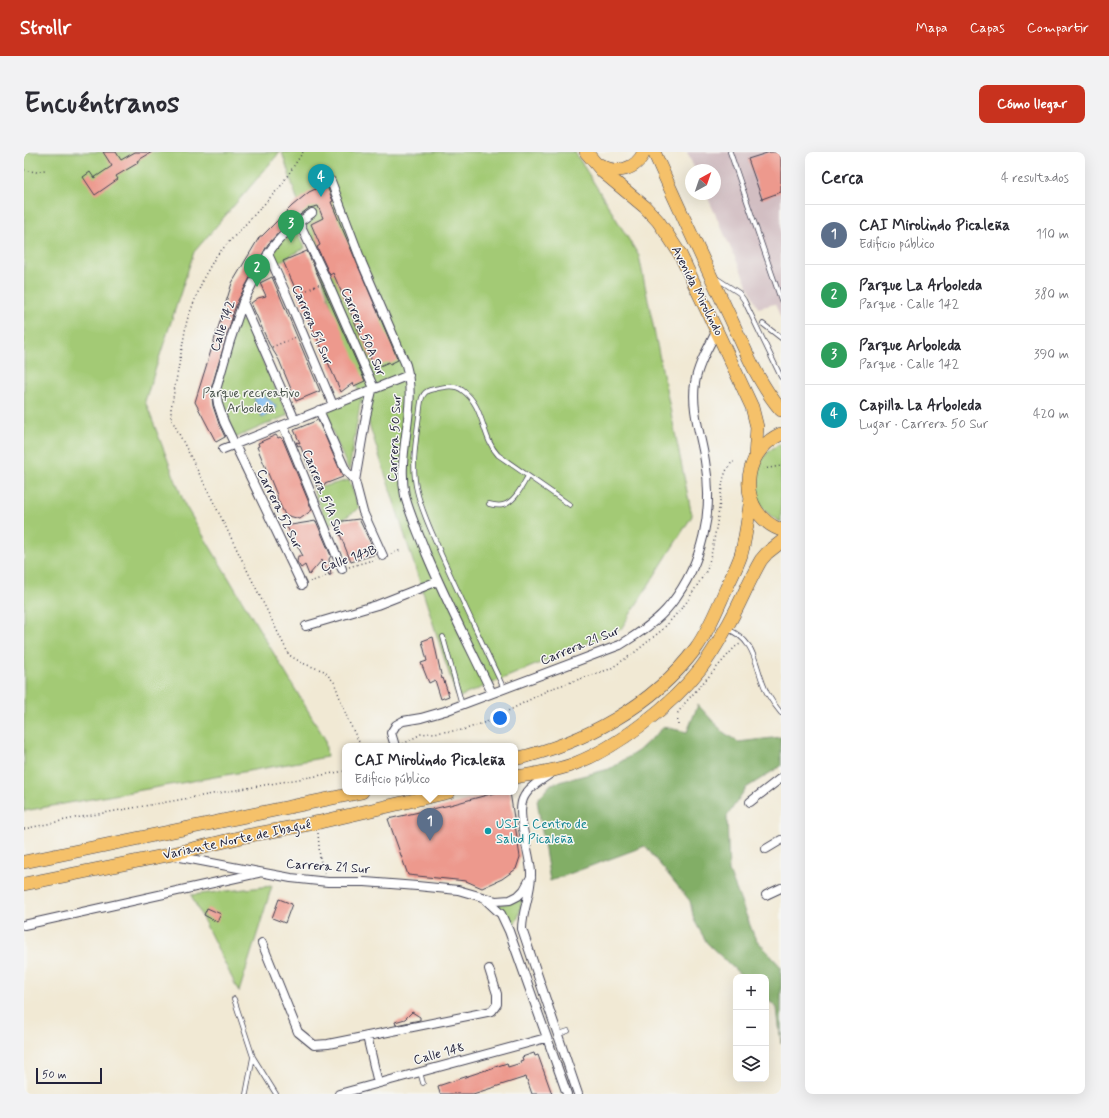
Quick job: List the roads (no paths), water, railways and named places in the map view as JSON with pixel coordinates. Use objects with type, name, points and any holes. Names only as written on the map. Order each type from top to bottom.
[{"type":"main road","points":[[588,154],[606,168],[619,170],[636,164],[644,152]]},
{"type":"main road","name":"Avenida Mirolindo","points":[[654,152],[758,376],[781,410]]},
{"type":"main road","name":"Avenida Mirolindo","points":[[588,154],[603,172],[658,221],[690,273],[741,382],[755,417],[757,427],[757,463]]},
{"type":"main road","points":[[781,434],[767,442],[757,463],[750,469],[748,482],[751,498],[759,513],[764,519],[781,530]]},
{"type":"main road","points":[[518,758],[540,753],[580,738],[615,720],[646,698],[674,674],[696,648],[714,619],[740,556],[751,498]]},
{"type":"main road","points":[[518,776],[557,769],[574,764],[595,754],[620,740],[653,715],[679,692],[701,668],[726,629],[761,560],[766,553],[781,542]]},
{"type":"main road","name":"Variante Norte de Ibagué","points":[[24,862],[348,795]]},
{"type":"main road","name":"Variante Norte de Ibagué","points":[[24,884],[168,855],[246,836],[320,822],[436,795]]},
{"type":"street","name":"Carrera 50 Sur","points":[[331,181],[362,263],[409,375],[409,400],[403,475],[405,496],[438,581],[492,693]]},
{"type":"street","name":"Calle 142","points":[[235,444],[224,422],[218,404],[216,390],[243,302],[268,254],[282,237],[312,213]]},
{"type":"street","name":"Carrera 50A Sur","points":[[299,222],[327,281],[373,386],[366,416],[355,481]]},
{"type":"street","name":"Carrera 51 Sur","points":[[268,254],[333,405]]},
{"type":"street","points":[[243,302],[295,420]]},
{"type":"street","name":"Carrera 21 Sur","points":[[394,743],[391,733],[396,725],[403,721],[445,712],[624,642],[635,637],[663,613],[671,604],[695,563],[704,537],[709,502],[708,484],[695,410],[695,383],[703,359],[717,330]]},
{"type":"street","points":[[223,449],[409,375]]},
{"type":"street","points":[[319,410],[346,471],[355,481],[363,512],[383,556]]},
{"type":"street","name":"Carrera 51A Sur","points":[[283,425],[342,569]]},
{"type":"street","name":"Carrera 52 Sur","points":[[235,444],[302,585]]},
{"type":"street","points":[[306,626],[377,605],[438,581]]},
{"type":"street","points":[[557,769],[529,790],[523,798],[520,809],[531,871],[531,886],[522,919],[522,929],[578,1094]]},
{"type":"street","points":[[750,802],[781,778]]},
{"type":"street","points":[[766,849],[781,840]]},
{"type":"street","name":"Carrera 21 Sur","points":[[168,855],[291,878],[328,882],[365,882],[458,890],[496,901],[510,900],[518,896],[524,890],[531,877]]},
{"type":"street","points":[[24,925],[261,872]]},
{"type":"street","points":[[766,895],[781,888]]},
{"type":"street","name":"Carrera 21 Sur","points":[[486,899],[501,914],[509,931],[567,1094]]},
{"type":"street","points":[[509,931],[522,929]]},
{"type":"street","points":[[262,943],[298,1032],[314,1045],[328,1044],[492,1010],[497,1004],[497,994],[489,969]]},
{"type":"street","points":[[367,1036],[378,1083]]},
{"type":"street","name":"Calle 148","points":[[339,1094],[546,1038]]},
{"type":"street","points":[[561,1078],[571,1073]]},
{"type":"lane","points":[[730,152],[781,300]]},
{"type":"lane","points":[[709,273],[739,293],[757,326],[781,377]]},
{"type":"lane","points":[[763,324],[781,338]]},
{"type":"lane","points":[[504,689],[457,590],[430,528],[417,491],[414,473],[415,442],[422,397],[427,391],[449,386],[461,389],[469,396],[480,412],[491,448],[498,455],[570,505]]},
{"type":"lane","points":[[489,504],[502,505],[510,502],[519,492],[528,476]]},
{"type":"lane","points":[[726,629],[738,634],[749,646],[767,692],[781,713]]},
{"type":"lane","points":[[442,637],[462,705]]},
{"type":"lane","points":[[234,999],[253,1057],[276,1094]]},
{"type":"lane","points":[[558,1034],[568,1031]]},
{"type":"lane","points":[[246,1094],[253,1057]]},
{"type":"lane","points":[[420,1072],[423,1083]]},
{"type":"water","points":[[262,395],[276,406],[274,412],[262,417],[254,399]]},
{"type":"place","name":"Capilla La Arboleda","points":[[321,197]]},
{"type":"place","name":"Parque Arboleda","points":[[291,243]]},
{"type":"place","name":"Parque La Arboleda","points":[[257,287]]},
{"type":"place","name":"USI - Centro de Salud Picaleña","points":[[488,831]]},
{"type":"place","name":"CAI Mirolindo Picaleña","points":[[430,841]]},
{"type":"park label","name":"Parque recreativo Arboleda","points":[[251,400]]}]
